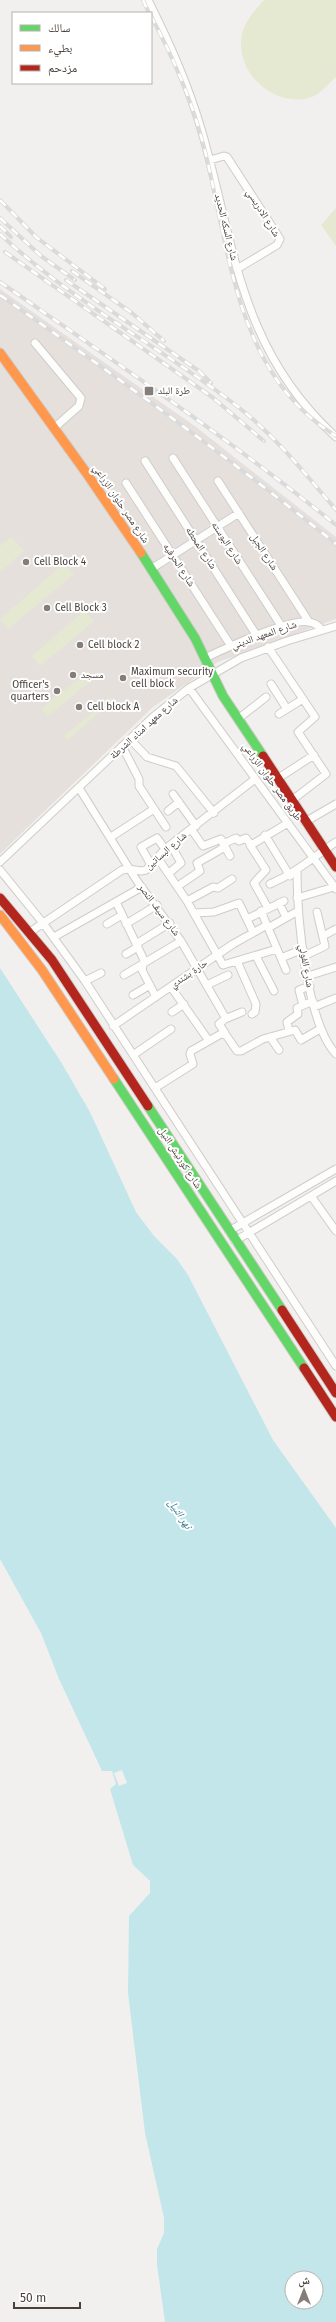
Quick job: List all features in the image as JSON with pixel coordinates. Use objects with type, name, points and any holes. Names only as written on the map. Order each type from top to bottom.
[{"type":"main road","name":"شارع مصر حلوان الزراعي","points":[[0,353],[54,428],[151,569],[195,638],[212,674]]},
{"type":"main road","name":"طريق مصر حلوان الزراعي","points":[[212,674],[238,719],[336,867]]},
{"type":"main road","name":"شارع كورنيش النيل","points":[[0,898],[30,932],[56,966],[336,1393]]},
{"type":"main road","name":"شارع كورنيش النيل","points":[[0,915],[46,976],[336,1417]]},
{"type":"street","name":"شارع السكه الحديد","points":[[148,0],[177,58],[193,103],[210,160],[237,269],[254,320],[272,358],[304,404],[336,437]]},
{"type":"street","name":"شارع الادريسي","points":[[210,160],[224,156],[227,157],[280,239],[277,245],[237,269]]},
{"type":"street","points":[[35,343],[81,398],[79,406],[54,428]]},
{"type":"street","name":"شارع البوسته","points":[[173,458],[282,627]]},
{"type":"street","name":"شارع المحطه","points":[[145,461],[257,636]]},
{"type":"street","name":"شارع الجبل","points":[[218,481],[309,622]]},
{"type":"street","name":"شارع الحرفيه","points":[[126,484],[231,646]]},
{"type":"street","points":[[151,569],[239,513]]},
{"type":"street","name":"شارع المعهد الديني","points":[[205,658],[257,636],[297,623],[309,622],[322,630]]},
{"type":"street","name":"شارع معهد امناء الشرطة","points":[[0,862],[153,717],[190,688],[241,658],[268,647],[336,626]]},
{"type":"street","points":[[268,647],[316,717],[298,732],[326,776],[291,801]]},
{"type":"street","points":[[271,684],[287,709]]},
{"type":"street","name":"طريق مصر حلوان الزراعي","points":[[190,688],[335,888]]},
{"type":"street","points":[[238,719],[266,697]]},
{"type":"street","points":[[279,714],[303,699]]},
{"type":"street","points":[[130,739],[147,758],[176,766],[214,813]]},
{"type":"street","points":[[122,746],[139,779],[139,786],[166,827]]},
{"type":"street","points":[[277,779],[314,755]]},
{"type":"street","name":"شارع البساتين","points":[[30,932],[122,870],[131,869],[144,871],[168,847],[214,813],[255,779]]},
{"type":"street","name":"شارع سيف النصر","points":[[79,788],[142,887],[170,923],[198,968],[225,1020],[220,1024],[225,1034]]},
{"type":"street","points":[[173,794],[194,827],[203,846],[220,839],[230,856]]},
{"type":"street","points":[[168,811],[179,802]]},
{"type":"street","points":[[305,822],[336,804]]},
{"type":"street","points":[[111,837],[154,809]]},
{"type":"street","points":[[250,844],[288,823]]},
{"type":"street","points":[[265,836],[290,876]]},
{"type":"street","points":[[151,865],[141,848],[157,838],[168,847],[181,863],[169,873]]},
{"type":"street","points":[[178,886],[200,871],[197,863],[236,838],[239,841],[246,838],[266,870],[254,883],[265,910],[268,926],[286,970]]},
{"type":"street","points":[[270,884],[290,876],[312,857],[336,842]]},
{"type":"street","points":[[157,857],[178,886],[223,964],[277,949]]},
{"type":"street","points":[[0,870],[44,923],[85,981],[336,1366]]},
{"type":"street","name":"شارع الفولي","points":[[297,871],[298,911],[313,1004],[320,1029],[336,1054]]},
{"type":"street","points":[[187,901],[213,887],[218,888],[232,879]]},
{"type":"street","points":[[54,937],[142,887]]},
{"type":"street","points":[[297,898],[335,888]]},
{"type":"street","points":[[116,902],[137,945],[144,963],[142,970],[156,997]]},
{"type":"street","points":[[194,913],[214,912],[238,902],[254,932]]},
{"type":"street","points":[[248,919],[282,902],[286,917]]},
{"type":"street","points":[[126,924],[157,905]]},
{"type":"street","name":"حارة بشندي","points":[[113,1026],[254,932],[298,911]]},
{"type":"street","points":[[281,958],[324,948],[323,936],[317,912]]},
{"type":"street","points":[[107,924],[122,915]]},
{"type":"street","points":[[126,954],[170,923]]},
{"type":"street","points":[[323,936],[336,930]]},
{"type":"street","points":[[124,976],[181,941]]},
{"type":"street","points":[[256,956],[274,991]]},
{"type":"street","points":[[237,961],[256,1004],[255,1012],[252,1014]]},
{"type":"street","points":[[308,976],[336,966]]},
{"type":"street","points":[[85,981],[101,973]]},
{"type":"street","points":[[207,985],[228,975]]},
{"type":"street","points":[[134,995],[150,985]]},
{"type":"street","points":[[304,1005],[299,990],[310,986]]},
{"type":"street","points":[[171,987],[209,1041]]},
{"type":"street","points":[[290,1031],[287,1022],[298,1014],[296,1009],[304,1005],[336,998]]},
{"type":"street","points":[[172,1012],[184,1004]]},
{"type":"street","points":[[225,1020],[242,1012]]},
{"type":"street","points":[[133,1055],[171,1029]]},
{"type":"street","points":[[155,1088],[193,1064],[190,1052],[225,1034],[237,1051],[241,1052],[256,1042],[290,1031],[295,1030],[301,1040],[320,1029]]},
{"type":"street","points":[[270,1037],[279,1050]]},
{"type":"street","points":[[229,1232],[336,1170]]},
{"type":"street","points":[[235,1240],[336,1181]]},
{"type":"street","points":[[311,1196],[336,1231]]},
{"type":"shaded area","points":[[0,289],[196,427],[336,537],[336,619],[218,662],[153,707],[0,854]]},
{"type":"green space","points":[[264,0],[336,0],[336,77],[315,96],[298,99],[284,98],[270,92],[259,83],[250,72],[243,59],[241,45],[243,30],[249,18]]},
{"type":"green space","points":[[336,208],[336,246],[321,225]]},
{"type":"green space","points":[[11,537],[24,551],[0,572],[0,546]]},
{"type":"green space","points":[[63,564],[74,574],[8,629],[0,619]]},
{"type":"green space","points":[[84,611],[94,621],[40,666],[32,656]]},
{"type":"green space","points":[[88,671],[94,678],[48,716],[41,709]]},
{"type":"green space","points":[[111,697],[113,700],[68,740],[64,736]]},
{"type":"water","name":"نهر النيل","points":[[0,968],[61,1062],[90,1112],[136,1212],[154,1236],[177,1259],[188,1275],[273,1440],[336,1528],[336,2322],[165,2322],[157,2265],[157,2249],[164,2233],[164,2218],[145,2133],[128,1993],[129,1916],[150,1893],[150,1881],[133,1865],[110,1789],[116,1784],[112,1771],[102,1771],[59,1679],[41,1633],[0,1559]]},
{"type":"pier","points":[[122,1770],[127,1783],[119,1786],[114,1773]]},
{"type":"railway","points":[[143,0],[149,12]]},
{"type":"railway","points":[[152,18],[175,65],[195,116],[205,151],[231,269],[242,308],[257,346],[277,380],[303,410],[336,436]]},
{"type":"railway","points":[[0,200],[36,237],[105,289]]},
{"type":"railway","points":[[0,218],[41,256],[75,280]]},
{"type":"railway","points":[[0,226],[11,237]]},
{"type":"railway","points":[[0,234],[55,280],[174,361],[248,415],[288,454],[336,510]]},
{"type":"railway","points":[[5,252],[212,397],[264,441]]},
{"type":"railway","points":[[72,271],[132,313],[164,341]]},
{"type":"railway","points":[[66,280],[199,371],[211,383]]},
{"type":"railway","points":[[0,282],[254,461],[336,525]]},
{"type":"railway","points":[[0,295],[170,416],[254,479],[336,544]]},
{"type":"traffic: fast","points":[[141,553],[195,638],[223,696],[263,756]]},
{"type":"traffic: fast","points":[[114,1079],[304,1368]]},
{"type":"traffic: fast","points":[[148,1106],[282,1310]]},
{"type":"traffic: slow","points":[[0,353],[85,471],[141,553]]},
{"type":"traffic: slow","points":[[0,915],[42,970],[114,1079]]},
{"type":"traffic: jam","points":[[263,756],[336,867]]},
{"type":"traffic: jam","points":[[0,898],[52,960],[148,1106]]},
{"type":"traffic: jam","points":[[282,1310],[336,1393]]},
{"type":"traffic: jam","points":[[304,1368],[336,1417]]},
{"type":"place","name":"طرة البلد","points":[[149,391]]},
{"type":"place","name":"Cell Block 4","points":[[26,562]]},
{"type":"place","name":"Cell Block 3","points":[[47,608]]},
{"type":"place","name":"Cell block 2","points":[[80,645]]},
{"type":"place","name":"مسجد","points":[[73,675]]},
{"type":"place","name":"Maximum security cell block","points":[[123,678]]},
{"type":"place","name":"Officer's quarters","points":[[57,691]]},
{"type":"place","name":"Cell block A","points":[[79,707]]}]
